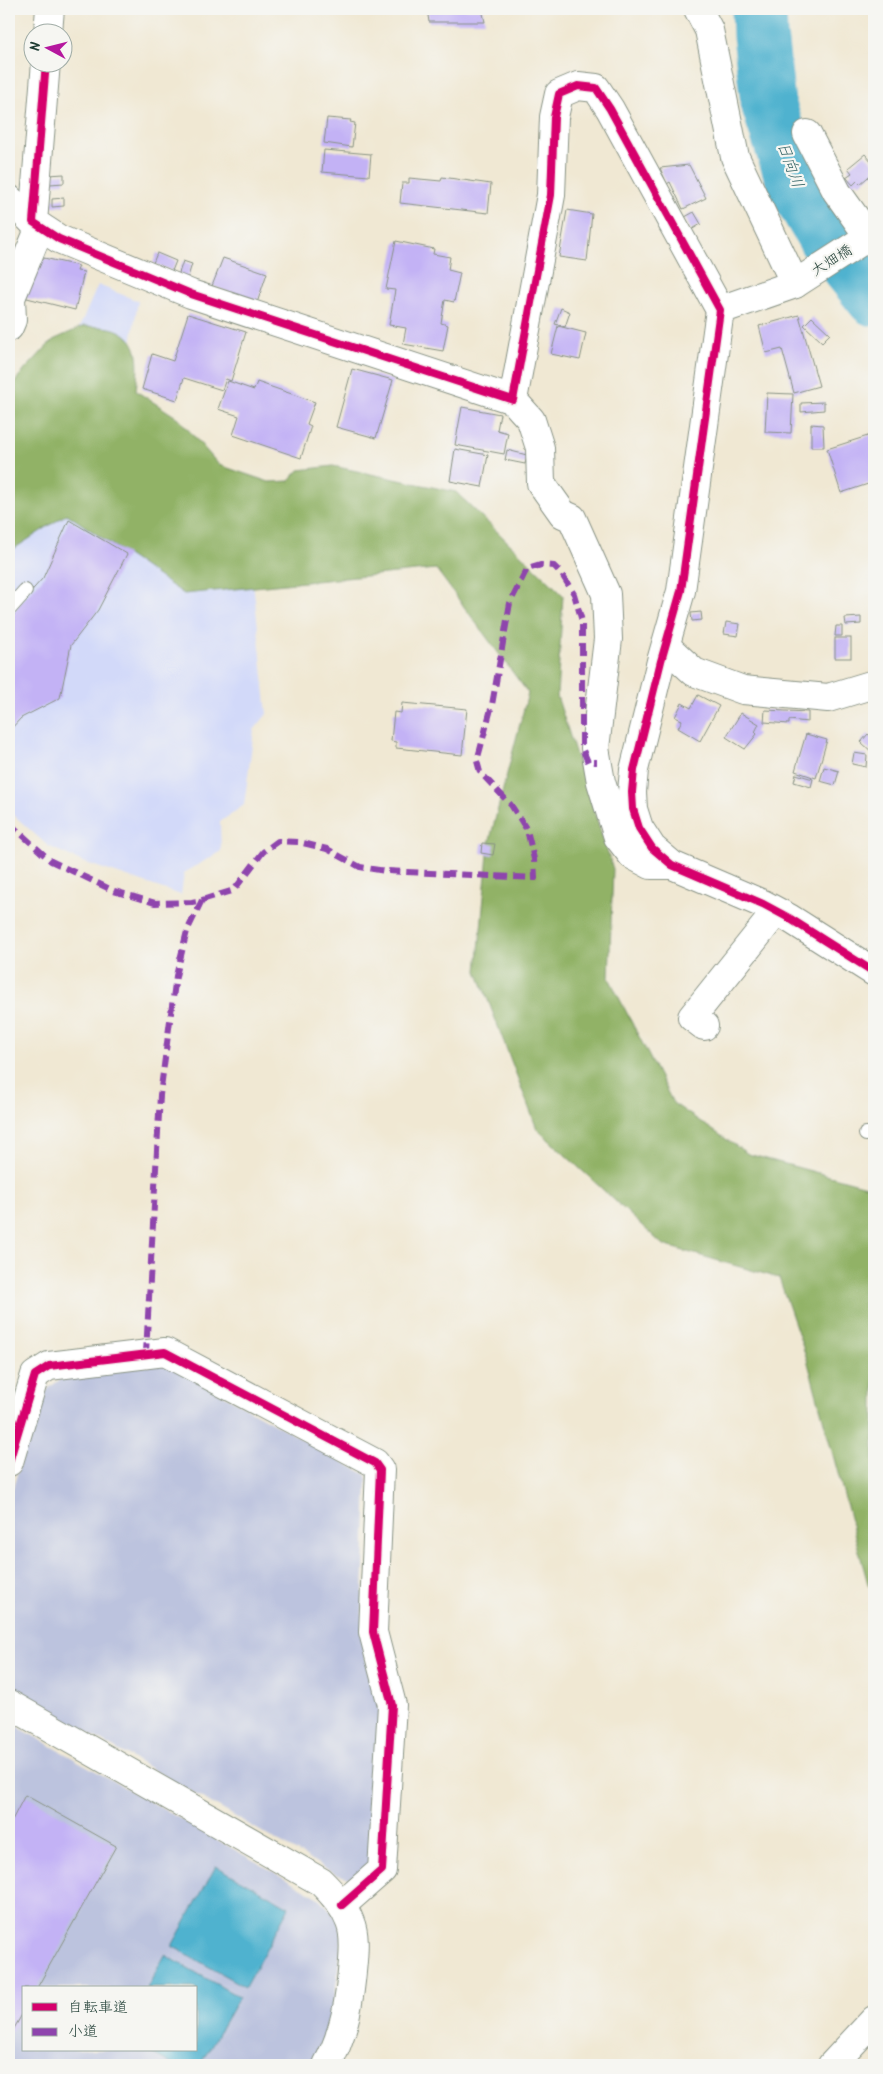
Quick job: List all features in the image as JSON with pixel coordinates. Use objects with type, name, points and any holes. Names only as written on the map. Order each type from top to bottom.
[{"type":"street","points":[[49,22],[50,9]]},
{"type":"street","points":[[698,9],[709,30],[735,157],[800,281]]},
{"type":"street","points":[[9,326],[12,320],[11,298],[36,224],[45,72]]},
{"type":"street","points":[[512,400],[551,195],[554,117],[559,94],[578,86],[596,88],[610,109],[720,310],[682,591],[634,770],[633,809],[640,828],[652,848],[672,865],[763,904],[789,918],[874,972]]},
{"type":"street","points":[[808,134],[837,192],[867,242]]},
{"type":"street","points":[[9,199],[36,224],[59,239],[191,294],[512,400],[531,420],[540,448],[542,483],[563,514],[572,518],[606,594],[608,638],[595,748],[601,782],[618,837],[632,855],[651,865],[672,865]]},
{"type":"street","name":"大畑橋","points":[[720,310],[800,281],[867,242]]},
{"type":"street","points":[[666,646],[694,672],[743,690],[828,698],[874,684]]},
{"type":"street","points":[[704,1026],[692,1017],[776,912]]},
{"type":"street","points":[[9,1462],[35,1374],[49,1366],[165,1352],[375,1463],[380,1470],[373,1632],[392,1705],[382,1870],[342,1904]]},
{"type":"street","points":[[9,1704],[321,1882],[342,1904],[351,1924],[354,1944],[351,1985],[346,2017],[327,2065]]},
{"type":"street","points":[[832,2065],[874,2020]]},
{"type":"lane","points":[[9,609],[25,591]]},
{"type":"shaded area","points":[[98,285],[138,301],[123,392],[249,543],[267,714],[254,730],[244,805],[220,822],[221,851],[184,873],[181,895],[83,862],[48,846],[9,811],[9,396],[63,364]]},
{"type":"shaded area","points":[[166,1363],[366,1475],[362,1624],[364,1654],[378,1695],[382,1740],[372,1859],[362,1872],[353,1879],[336,1874],[9,1688],[9,1501],[39,1401],[49,1388],[62,1378]]},
{"type":"shaded area","points":[[9,1722],[313,1894],[325,1904],[338,1920],[342,1937],[331,2026],[322,2052],[308,2065],[9,2065]]},
{"type":"green space","points":[[84,326],[111,328],[127,336],[132,342],[137,357],[136,391],[178,418],[219,465],[269,482],[289,481],[299,470],[333,466],[456,492],[563,595],[557,696],[613,869],[609,978],[673,1103],[748,1154],[874,1188],[874,1591],[868,1584],[807,1359],[779,1278],[663,1245],[537,1129],[477,971],[489,843],[528,693],[436,569],[184,594],[67,514],[12,550],[9,557],[9,393],[19,376],[53,340]]},
{"type":"water","points":[[216,1866],[289,1907],[245,1987],[172,1946]]},
{"type":"water","points":[[165,1955],[239,1997],[200,2065],[173,2065],[150,2052],[198,2052],[198,1986],[148,1986]]},
{"type":"building","points":[[427,9],[482,9],[485,22],[429,22]]},
{"type":"building","points":[[327,118],[351,120],[350,122],[355,123],[352,147],[324,143]]},
{"type":"building","points":[[324,150],[371,154],[369,176],[322,172]]},
{"type":"building","points":[[865,154],[874,164],[874,172],[860,184],[857,181],[853,185],[846,177],[852,173],[848,168]]},
{"type":"building","points":[[689,165],[706,198],[683,209],[670,182],[667,184],[660,168]]},
{"type":"building","points":[[64,174],[64,183],[50,184],[49,175]]},
{"type":"building","points":[[442,177],[491,184],[488,213],[400,203],[402,183],[409,183],[409,178],[441,181]]},
{"type":"building","points":[[64,198],[64,206],[52,207],[52,199]]},
{"type":"building","points":[[567,210],[592,214],[587,261],[559,257]]},
{"type":"building","points":[[694,212],[701,224],[691,230],[685,217]]},
{"type":"building","points":[[396,241],[434,249],[433,254],[450,257],[448,270],[460,273],[454,302],[445,300],[441,323],[448,325],[443,351],[403,344],[406,328],[389,325],[395,290],[386,289]]},
{"type":"building","points":[[157,253],[176,261],[172,271],[153,263]]},
{"type":"building","points":[[44,258],[79,266],[77,271],[84,272],[75,310],[23,297],[30,272],[36,274],[40,259],[43,260]]},
{"type":"building","points":[[223,258],[267,273],[257,303],[212,286]]},
{"type":"building","points":[[183,261],[192,264],[187,280],[178,276]]},
{"type":"building","points":[[561,308],[570,312],[565,327],[555,324]]},
{"type":"building","points":[[188,314],[246,332],[231,381],[226,379],[222,390],[184,378],[177,400],[142,389],[152,354],[173,361]]},
{"type":"building","points":[[799,315],[819,386],[794,393],[782,349],[766,353],[759,326]]},
{"type":"building","points":[[812,317],[830,334],[822,342],[804,325]]},
{"type":"building","points":[[558,326],[586,333],[580,360],[551,354]]},
{"type":"building","points":[[352,369],[393,380],[376,438],[336,427]]},
{"type":"building","points":[[228,381],[254,390],[257,382],[315,402],[307,424],[311,426],[301,458],[233,435],[239,416],[218,409]]},
{"type":"building","points":[[767,393],[793,394],[791,433],[765,432]]},
{"type":"building","points":[[824,402],[824,410],[801,412],[801,403]]},
{"type":"building","points":[[462,407],[500,414],[497,430],[508,433],[504,454],[455,445]]},
{"type":"building","points":[[811,424],[823,425],[824,447],[811,447]]},
{"type":"building","points":[[874,434],[874,482],[841,493],[827,449]]},
{"type":"building","points":[[455,449],[488,455],[482,487],[450,481]]},
{"type":"building","points":[[507,450],[527,455],[525,464],[505,460]]},
{"type":"building","points":[[69,520],[127,554],[98,610],[71,645],[60,698],[21,718],[9,731],[9,623],[18,606],[43,578]]},
{"type":"building","points":[[701,612],[702,620],[692,621],[691,613]]},
{"type":"building","points":[[861,617],[861,624],[846,625],[845,618]]},
{"type":"building","points":[[726,622],[740,624],[738,636],[724,634]]},
{"type":"building","points":[[836,626],[842,626],[842,636],[835,636]]},
{"type":"building","points":[[835,638],[851,638],[851,658],[835,658]]},
{"type":"building","points":[[698,695],[719,706],[700,741],[678,728],[682,720],[675,717],[682,703],[691,708]]},
{"type":"building","points":[[402,703],[467,709],[462,755],[396,748],[396,742],[391,741],[394,712],[401,713]]},
{"type":"building","points":[[765,710],[808,712],[808,722],[789,720],[789,724],[764,722]]},
{"type":"building","points":[[741,713],[759,724],[755,732],[757,734],[745,749],[726,737]]},
{"type":"building","points":[[806,734],[827,740],[816,778],[795,771]]},
{"type":"building","points":[[868,734],[874,740],[874,754],[861,742]]},
{"type":"building","points":[[854,753],[867,755],[866,767],[852,764]]},
{"type":"building","points":[[824,767],[839,771],[835,785],[820,781]]},
{"type":"building","points":[[796,774],[813,779],[811,787],[794,782]]},
{"type":"building","points":[[482,843],[495,844],[493,855],[481,853]]},
{"type":"building","points":[[25,1795],[116,1846],[38,1986],[22,1986],[22,2014],[12,2032],[9,2031],[9,1826]]},
{"type":"waterway","name":"日向川","points":[[759,9],[768,103],[795,186],[825,238],[874,299]]},
{"type":"marked path","points":[[202,900],[234,890],[263,852],[278,841],[299,842],[327,849],[360,867],[386,871],[535,878],[534,859],[527,830],[511,805],[480,772],[477,761],[492,705],[510,603],[527,569],[541,565],[554,566],[561,573],[574,594],[582,621],[582,748],[588,762],[597,762]]},
{"type":"marked path","points":[[9,823],[51,861],[114,891],[155,903],[202,900],[187,931],[176,976],[160,1095],[146,1353]]},
{"type":"cycle path","points":[[45,72],[33,222],[59,239],[191,294],[513,400],[551,195],[554,117],[559,94],[578,86],[596,88],[610,109],[720,310],[681,591],[661,661],[634,770],[633,809],[639,828],[652,848],[672,865],[763,904],[789,918],[874,972]]},
{"type":"cycle path","points":[[9,1462],[35,1375],[49,1366],[165,1352],[375,1463],[380,1470],[373,1632],[392,1705],[382,1870],[342,1905]]}]
